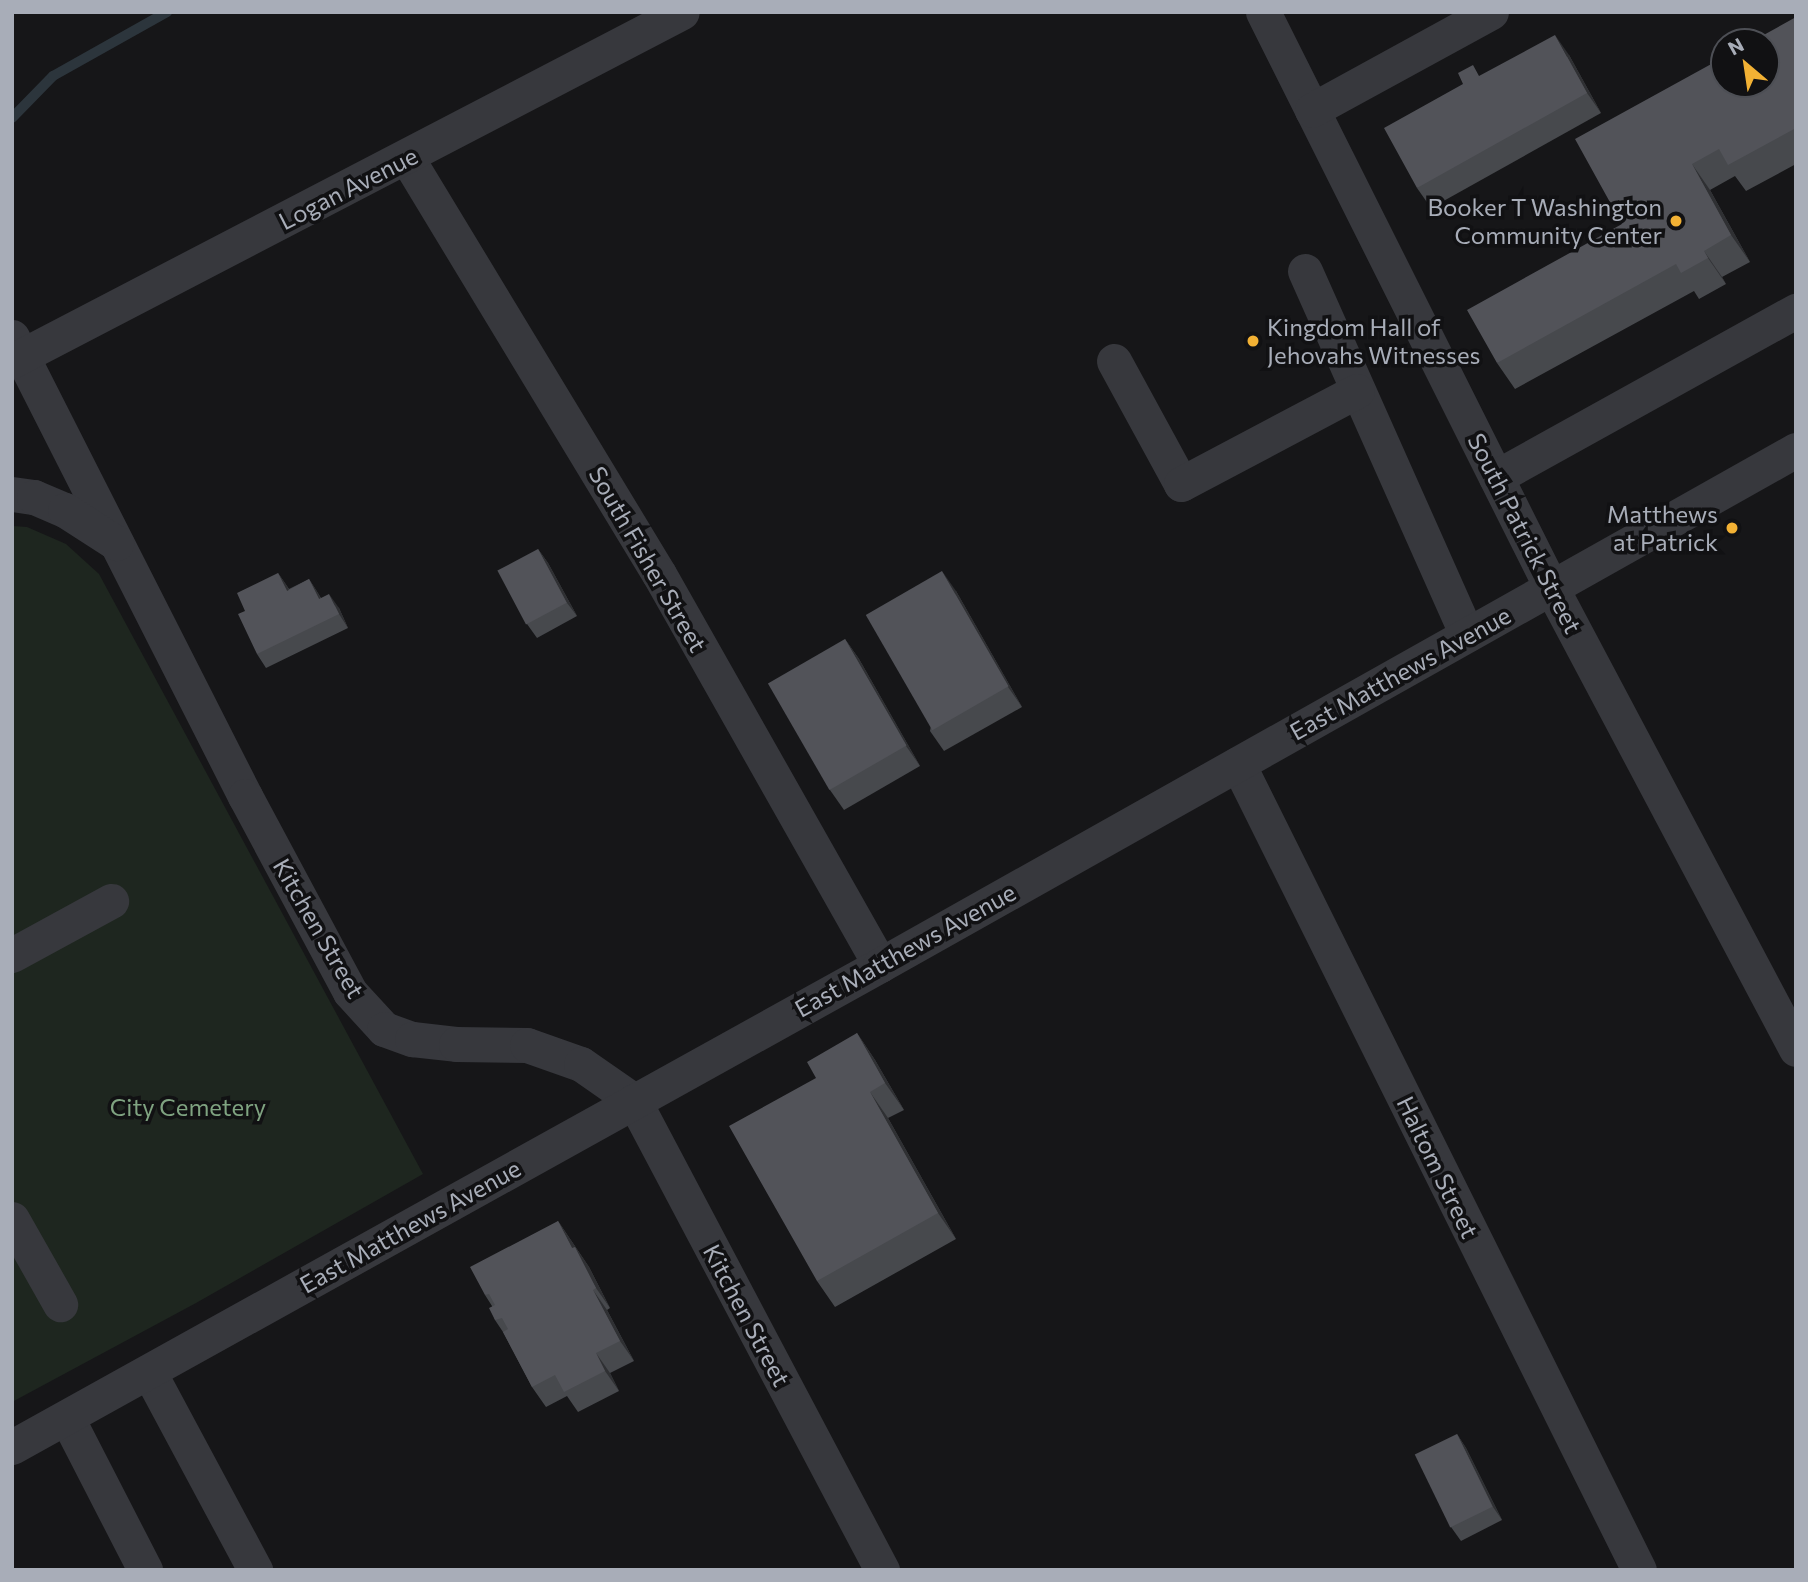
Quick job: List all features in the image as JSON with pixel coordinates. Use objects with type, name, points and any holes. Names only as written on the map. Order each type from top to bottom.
[{"type":"street","name":"Logan Avenue","points":[[16,352],[407,158],[682,12]]},
{"type":"street","name":"South Patrick Street","points":[[1262,12],[1551,587],[1796,1049]]},
{"type":"street","points":[[1312,110],[1491,12]]},
{"type":"street","name":"South Fisher Street","points":[[407,158],[659,574],[880,965]]},
{"type":"street","points":[[1305,271],[1467,635]]},
{"type":"street","points":[[1496,477],[1796,311]]},
{"type":"street","name":"Kitchen Street","points":[[16,352],[350,992],[384,1028],[412,1039],[456,1044],[527,1045],[581,1064],[634,1101],[882,1570]]},
{"type":"street","points":[[1114,361],[1181,484],[1357,391]]},
{"type":"street","name":"East Matthews Avenue","points":[[12,1447],[880,965],[1796,450]]},
{"type":"street","points":[[12,494],[34,497],[65,510],[116,543]]},
{"type":"street","name":"Haltom Street","points":[[1238,764],[1639,1570]]},
{"type":"street","points":[[12,955],[111,901]]},
{"type":"street","points":[[12,1219],[60,1304]]},
{"type":"street","points":[[149,1372],[255,1570]]},
{"type":"street","points":[[67,1418],[145,1570]]},
{"type":"green space","name":"City Cemetery","points":[[12,526],[27,527],[66,544],[99,574],[423,1174],[196,1303],[12,1402]]},
{"type":"building","name":"Booker T Washington Community Center","points":[[1796,17],[1796,128],[1728,165],[1719,149],[1692,164],[1731,235],[1704,251],[1708,258],[1681,273],[1676,264],[1497,363],[1467,310],[1622,224],[1575,139],[1710,65],[1710,98],[1780,98],[1780,28],[1776,28]]},
{"type":"building","points":[[1555,35],[1587,93],[1417,188],[1384,128],[1463,84],[1458,73],[1473,65],[1479,76]]},
{"type":"building","points":[[538,549],[567,603],[526,624],[497,571]]},
{"type":"building","points":[[942,571],[1008,686],[932,730],[866,615]]},
{"type":"building","points":[[278,573],[287,591],[309,579],[319,599],[329,594],[339,614],[257,654],[238,614],[245,611],[237,593]]},
{"type":"building","points":[[845,639],[906,746],[829,790],[768,684]]},
{"type":"building","points":[[857,1033],[885,1083],[870,1092],[938,1213],[817,1281],[729,1126],[816,1078],[807,1062]]},
{"type":"building","points":[[558,1221],[572,1248],[575,1247],[596,1288],[593,1290],[620,1341],[596,1353],[605,1371],[564,1392],[555,1375],[532,1387],[503,1332],[508,1329],[502,1318],[495,1320],[489,1308],[495,1305],[489,1294],[485,1295],[470,1267]]},
{"type":"building","points":[[1457,1434],[1493,1507],[1450,1527],[1415,1455]]},
{"type":"waterway","points":[[12,118],[53,76],[167,12]]},
{"type":"place","name":"Booker T Washington Community Center","points":[[1676,221]]},
{"type":"place","name":"Kingdom Hall of Jehovahs Witnesses","points":[[1253,341]]},
{"type":"place","name":"Matthews at Patrick","points":[[1732,528]]}]
